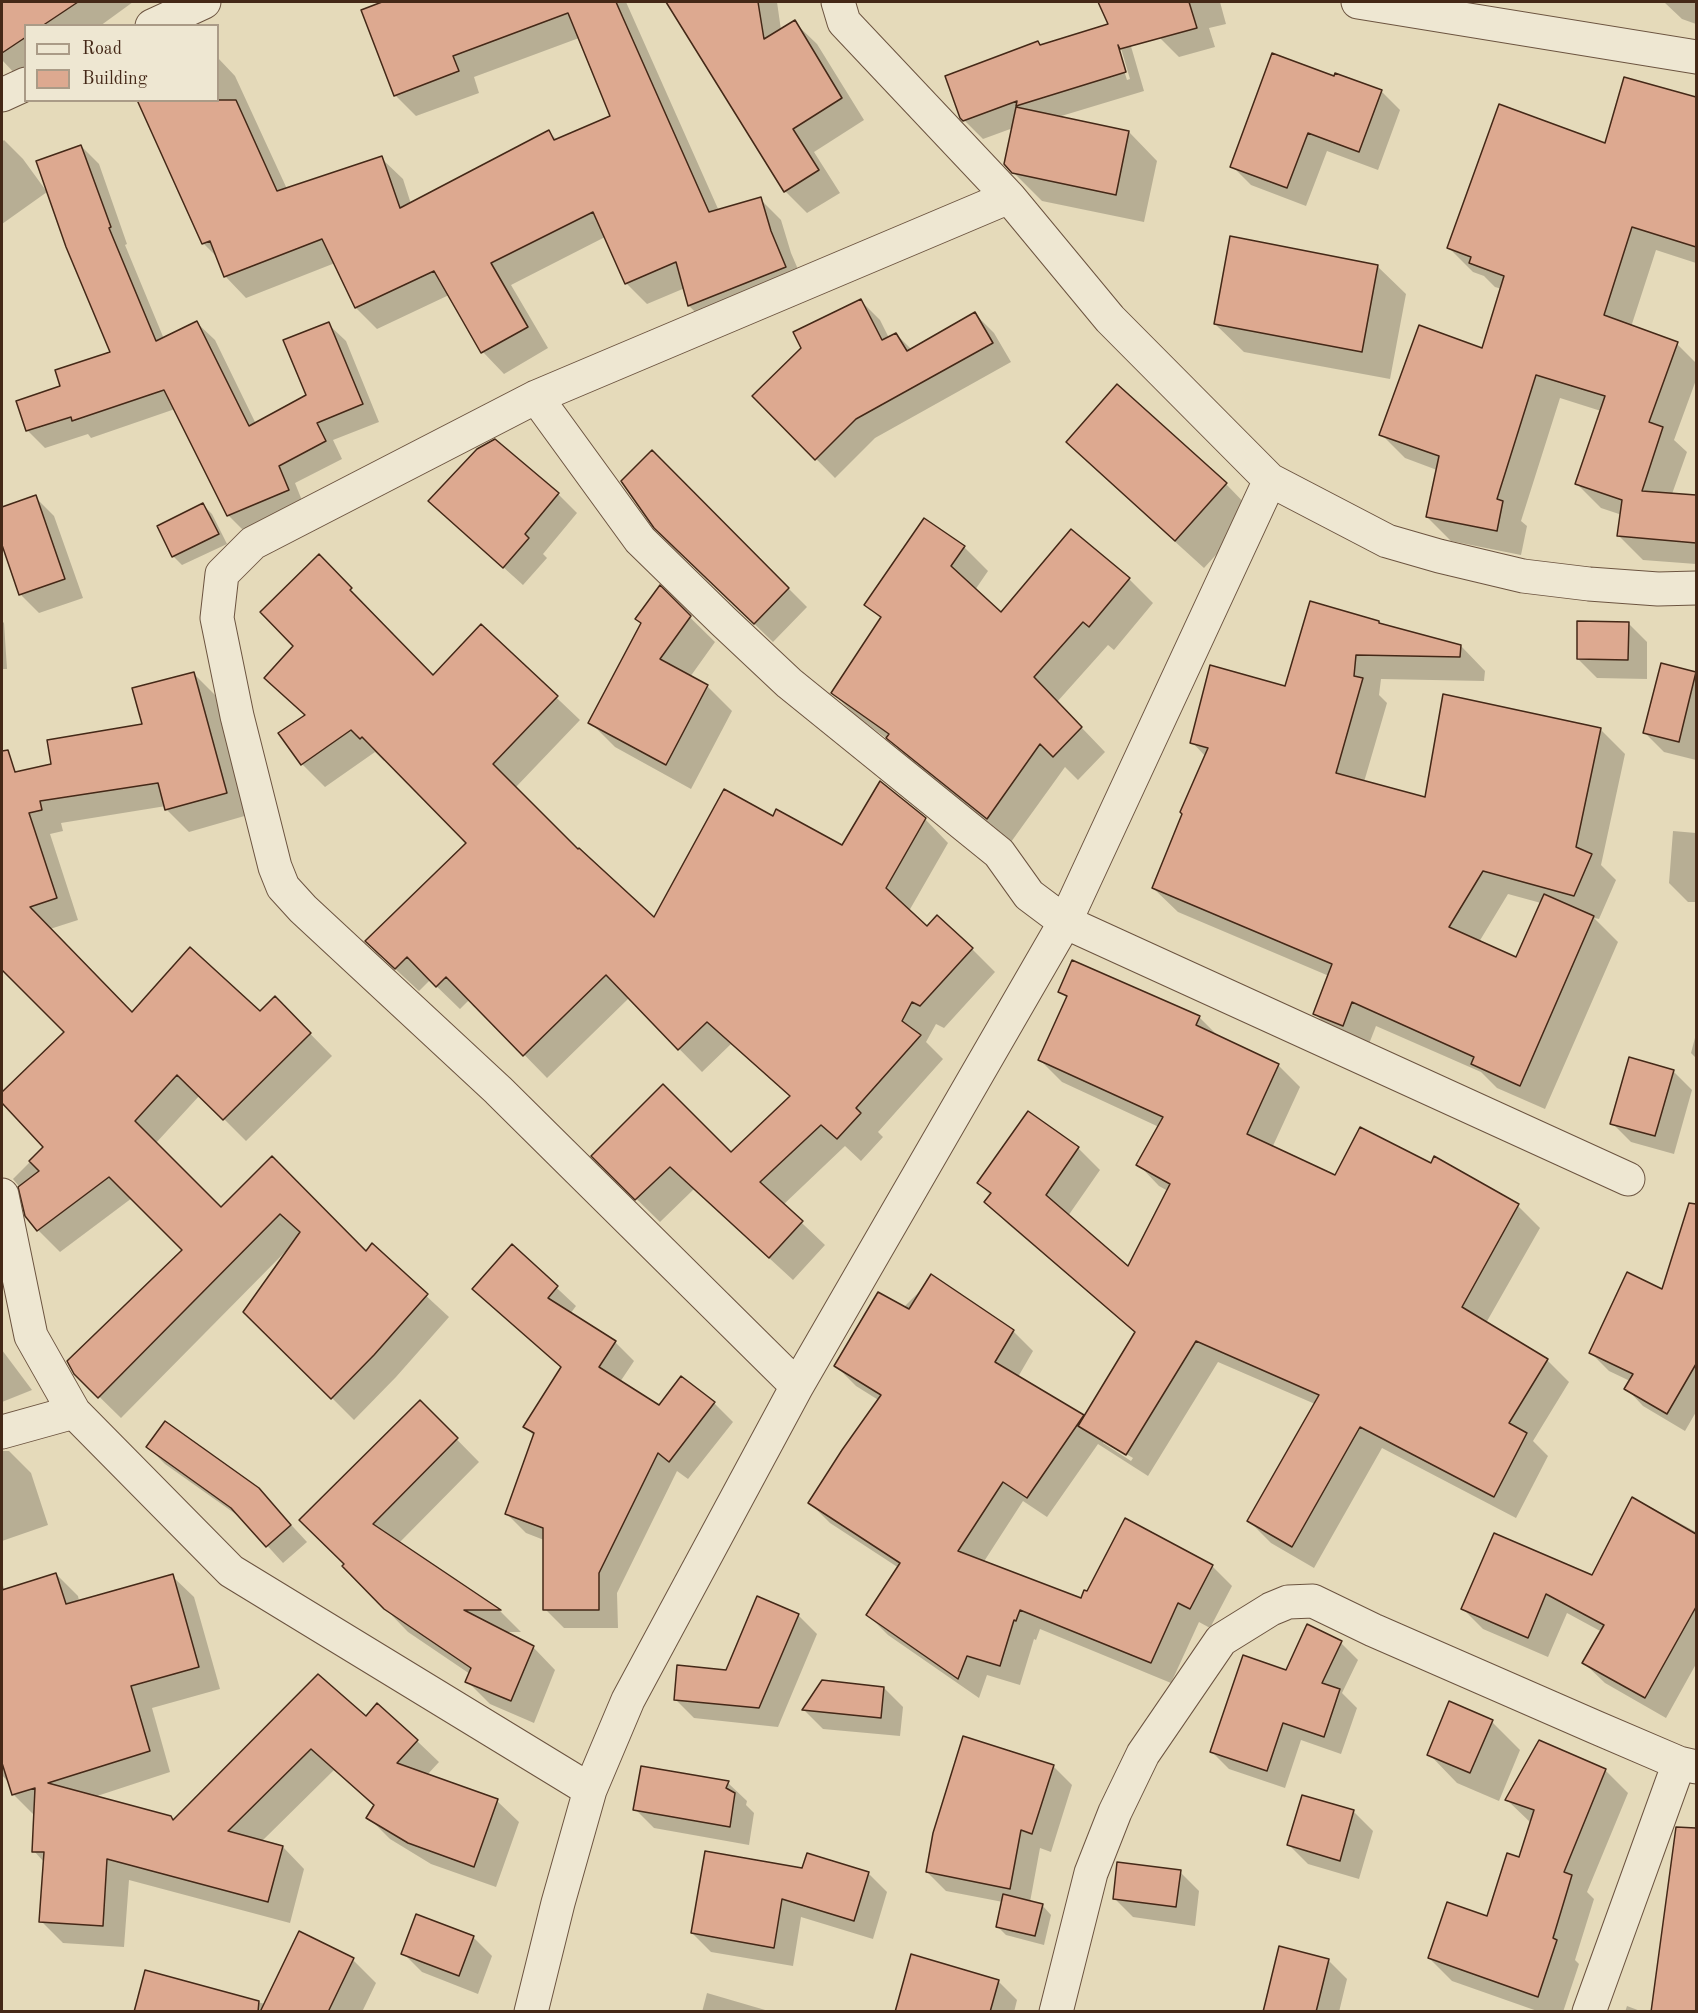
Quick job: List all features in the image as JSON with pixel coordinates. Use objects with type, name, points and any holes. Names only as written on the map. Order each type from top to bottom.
[{"type":"street","points":[[156,24],[204,2]]},
{"type":"street","points":[[838,2],[844,22],[1009,197],[1110,319],[1270,480],[1387,541],[1439,556],[1523,576],[1646,588],[1696,588]]},
{"type":"street","points":[[1358,2],[1696,57]]},
{"type":"street","points":[[2,95],[24,85]]},
{"type":"street","points":[[797,1386],[498,1090],[303,909],[283,887],[275,867],[237,716],[217,618],[222,574],[253,543],[536,397],[1009,197]]},
{"type":"street","points":[[536,397],[648,548],[789,683],[999,853],[1029,895],[1065,922],[1628,1179]]},
{"type":"street","points":[[531,2012],[558,1902],[590,1790],[628,1700],[797,1386],[1065,922],[1270,480]]},
{"type":"street","points":[[2,1194],[32,1336],[74,1412],[231,1571],[590,1790]]},
{"type":"street","points":[[2,1432],[74,1412]]},
{"type":"street","points":[[1056,2012],[1091,1874],[1115,1812],[1143,1754],[1221,1640],[1288,1602],[1313,1602],[1688,1765],[1589,2012]]},
{"type":"building","points":[[2,2],[78,2],[45,24],[24,24],[24,38],[2,53]]},
{"type":"building","points":[[382,2],[616,2],[709,212],[761,197],[771,231],[786,267],[688,306],[676,262],[625,284],[593,212],[491,263],[528,327],[481,353],[434,271],[355,308],[322,239],[224,277],[210,241],[202,244],[138,102],[236,100],[277,191],[382,156],[400,208],[549,130],[554,140],[610,116],[568,13],[453,56],[459,71],[394,96],[361,10]]},
{"type":"building","points":[[666,2],[758,2],[764,39],[795,20],[842,98],[793,129],[819,170],[784,192]]},
{"type":"building","points":[[1098,2],[1189,2],[1197,28],[1120,49],[1118,45],[1126,72],[1016,106],[1017,101],[963,121],[960,118],[945,76],[1038,41],[1040,45],[1108,24]]},
{"type":"building","points":[[1272,53],[1334,76],[1335,73],[1382,90],[1359,152],[1308,133],[1287,188],[1230,167]]},
{"type":"building","points":[[1624,77],[1696,97],[1696,247],[1632,227],[1604,315],[1678,342],[1649,422],[1663,427],[1642,491],[1696,495],[1696,543],[1617,536],[1622,500],[1575,484],[1605,396],[1536,375],[1497,499],[1503,501],[1497,531],[1426,517],[1439,456],[1379,435],[1419,325],[1482,348],[1504,276],[1469,263],[1471,257],[1447,248],[1499,104],[1605,143]]},
{"type":"building","points":[[1016,107],[1129,131],[1116,195],[1012,173],[1004,164]]},
{"type":"building","points":[[81,145],[111,227],[109,228],[156,341],[197,321],[249,426],[306,395],[283,340],[329,322],[363,404],[317,423],[326,441],[279,466],[289,490],[227,516],[164,390],[72,421],[71,417],[26,431],[16,401],[60,386],[55,370],[110,352],[66,247],[36,161]]},
{"type":"building","points":[[1230,236],[1378,265],[1362,352],[1214,324]]},
{"type":"building","points":[[861,299],[882,340],[896,333],[907,351],[975,312],[993,343],[856,419],[815,460],[752,396],[801,348],[793,332]]},
{"type":"building","points":[[1117,384],[1227,483],[1175,541],[1066,442]]},
{"type":"building","points":[[495,439],[559,493],[525,534],[529,538],[503,568],[428,501],[477,449]]},
{"type":"building","points":[[652,450],[789,588],[754,624],[654,528],[621,481]]},
{"type":"building","points":[[36,495],[65,579],[19,595],[2,545],[2,507]]},
{"type":"building","points":[[203,503],[219,534],[172,557],[157,526]]},
{"type":"building","points":[[924,518],[965,546],[951,566],[1001,612],[1071,529],[1130,578],[1089,627],[1083,622],[1034,677],[1082,727],[1053,757],[1040,744],[987,819],[886,738],[889,734],[831,693],[881,617],[864,605]]},
{"type":"building","points":[[319,554],[352,588],[350,590],[433,675],[481,624],[558,696],[493,764],[578,849],[654,917],[724,789],[773,816],[776,809],[842,845],[880,781],[926,818],[886,888],[927,926],[937,915],[973,948],[920,1006],[912,1002],[902,1021],[921,1035],[856,1108],[861,1113],[837,1139],[821,1125],[760,1182],[803,1221],[769,1258],[670,1167],[635,1200],[591,1156],[663,1084],[731,1152],[790,1096],[707,1022],[678,1050],[606,975],[523,1056],[446,977],[436,987],[407,957],[395,969],[365,941],[466,843],[362,737],[360,739],[351,730],[301,765],[278,733],[305,715],[264,678],[293,646],[260,612]]},
{"type":"building","points":[[660,585],[691,616],[660,659],[708,685],[666,765],[588,723],[641,623],[635,619]]},
{"type":"building","points":[[1310,601],[1379,621],[1379,623],[1461,645],[1460,657],[1356,655],[1354,676],[1363,678],[1336,773],[1425,797],[1443,694],[1601,728],[1576,847],[1592,854],[1574,896],[1483,871],[1449,927],[1516,957],[1544,894],[1594,916],[1520,1086],[1471,1064],[1474,1057],[1352,1002],[1343,1026],[1313,1014],[1332,964],[1152,888],[1182,814],[1180,812],[1208,748],[1190,743],[1210,665],[1285,686]]},
{"type":"building","points":[[1577,621],[1629,622],[1628,660],[1577,659]]},
{"type":"building","points":[[1661,663],[1696,672],[1679,742],[1643,733]]},
{"type":"building","points":[[194,672],[227,793],[165,810],[158,783],[40,801],[42,810],[29,813],[57,898],[30,907],[132,1012],[190,947],[260,1011],[275,996],[311,1033],[223,1120],[177,1075],[135,1121],[221,1207],[272,1156],[366,1251],[372,1243],[428,1294],[331,1399],[243,1312],[300,1232],[280,1214],[98,1398],[74,1374],[67,1361],[182,1250],[109,1177],[37,1231],[25,1216],[18,1187],[39,1171],[29,1161],[43,1147],[2,1103],[2,1092],[64,1032],[2,970],[2,751],[8,750],[15,772],[51,764],[47,740],[142,724],[132,688]]},
{"type":"building","points":[[1072,960],[1200,1016],[1196,1025],[1279,1064],[1247,1134],[1335,1175],[1360,1127],[1431,1163],[1434,1156],[1519,1204],[1462,1307],[1548,1359],[1509,1423],[1527,1433],[1494,1497],[1360,1427],[1292,1547],[1247,1521],[1319,1395],[1196,1341],[1126,1455],[1078,1426],[1135,1332],[984,1202],[991,1193],[977,1183],[1028,1111],[1079,1147],[1046,1195],[1128,1266],[1170,1184],[1136,1165],[1163,1117],[1038,1060],[1067,996],[1058,992]]},
{"type":"building","points":[[1629,1057],[1674,1070],[1655,1136],[1610,1124]]},
{"type":"building","points":[[1689,1203],[1696,1204],[1696,1364],[1667,1414],[1624,1389],[1633,1374],[1589,1353],[1627,1272],[1662,1289]]},
{"type":"building","points":[[512,1244],[558,1286],[548,1298],[616,1341],[599,1367],[659,1405],[681,1376],[715,1402],[669,1462],[658,1453],[599,1573],[599,1610],[543,1610],[543,1528],[505,1514],[534,1433],[523,1427],[561,1367],[472,1289]]},
{"type":"building","points":[[931,1274],[1014,1330],[995,1362],[1084,1415],[1027,1498],[1003,1482],[958,1551],[1081,1598],[1084,1590],[1087,1591],[1125,1518],[1213,1565],[1190,1609],[1178,1603],[1151,1663],[1020,1610],[1016,1621],[1014,1620],[1000,1666],[967,1656],[958,1679],[866,1615],[900,1563],[808,1503],[881,1395],[834,1366],[878,1292],[909,1309]]},
{"type":"building","points":[[420,1400],[458,1438],[373,1524],[501,1610],[464,1610],[534,1646],[511,1701],[465,1682],[471,1668],[384,1609],[342,1566],[344,1564],[299,1520]]},
{"type":"building","points":[[165,1421],[259,1488],[291,1525],[266,1547],[231,1508],[146,1447]]},
{"type":"building","points":[[1632,1497],[1696,1534],[1696,1607],[1645,1698],[1582,1663],[1604,1625],[1546,1594],[1528,1638],[1461,1609],[1494,1533],[1592,1575]]},
{"type":"building","points":[[56,1573],[66,1604],[173,1574],[199,1667],[131,1686],[150,1751],[48,1783],[171,1816],[173,1820],[318,1674],[366,1716],[377,1703],[418,1740],[397,1763],[498,1799],[474,1867],[408,1843],[366,1818],[374,1805],[311,1749],[228,1831],[283,1846],[268,1902],[107,1859],[103,1926],[39,1922],[44,1852],[32,1852],[35,1788],[12,1795],[2,1763],[2,1590]]},
{"type":"building","points":[[757,1596],[799,1614],[759,1708],[674,1700],[677,1665],[726,1670]]},
{"type":"building","points":[[1307,1624],[1342,1641],[1322,1683],[1340,1689],[1324,1737],[1283,1723],[1267,1771],[1210,1752],[1243,1655],[1286,1670]]},
{"type":"building","points":[[822,1680],[884,1687],[881,1718],[802,1710]]},
{"type":"building","points":[[1449,1701],[1493,1720],[1470,1773],[1427,1755]]},
{"type":"building","points":[[963,1736],[1054,1765],[1032,1834],[1021,1830],[1010,1889],[926,1872],[933,1833]]},
{"type":"building","points":[[1539,1740],[1606,1769],[1564,1872],[1572,1875],[1553,1938],[1557,1940],[1538,1997],[1428,1958],[1447,1902],[1487,1916],[1507,1853],[1519,1857],[1534,1810],[1505,1800]]},
{"type":"building","points":[[641,1766],[729,1781],[726,1788],[735,1793],[730,1827],[633,1810]]},
{"type":"building","points":[[1302,1795],[1354,1810],[1340,1861],[1287,1845]]},
{"type":"building","points":[[1676,1827],[1696,1828],[1696,2012],[1651,2012]]},
{"type":"building","points":[[705,1851],[802,1868],[807,1853],[869,1872],[854,1921],[782,1899],[774,1948],[691,1933]]},
{"type":"building","points":[[1117,1862],[1181,1870],[1176,1907],[1113,1899]]},
{"type":"building","points":[[1003,1894],[1043,1904],[1035,1936],[996,1927]]},
{"type":"building","points":[[416,1914],[474,1936],[459,1976],[401,1954]]},
{"type":"building","points":[[299,1931],[354,1958],[328,2012],[260,2012]]},
{"type":"building","points":[[1279,1946],[1329,1959],[1316,2012],[1263,2012]]},
{"type":"building","points":[[911,1954],[999,1980],[990,2012],[895,2012]]},
{"type":"building","points":[[145,1970],[259,2001],[258,2012],[134,2012]]}]
